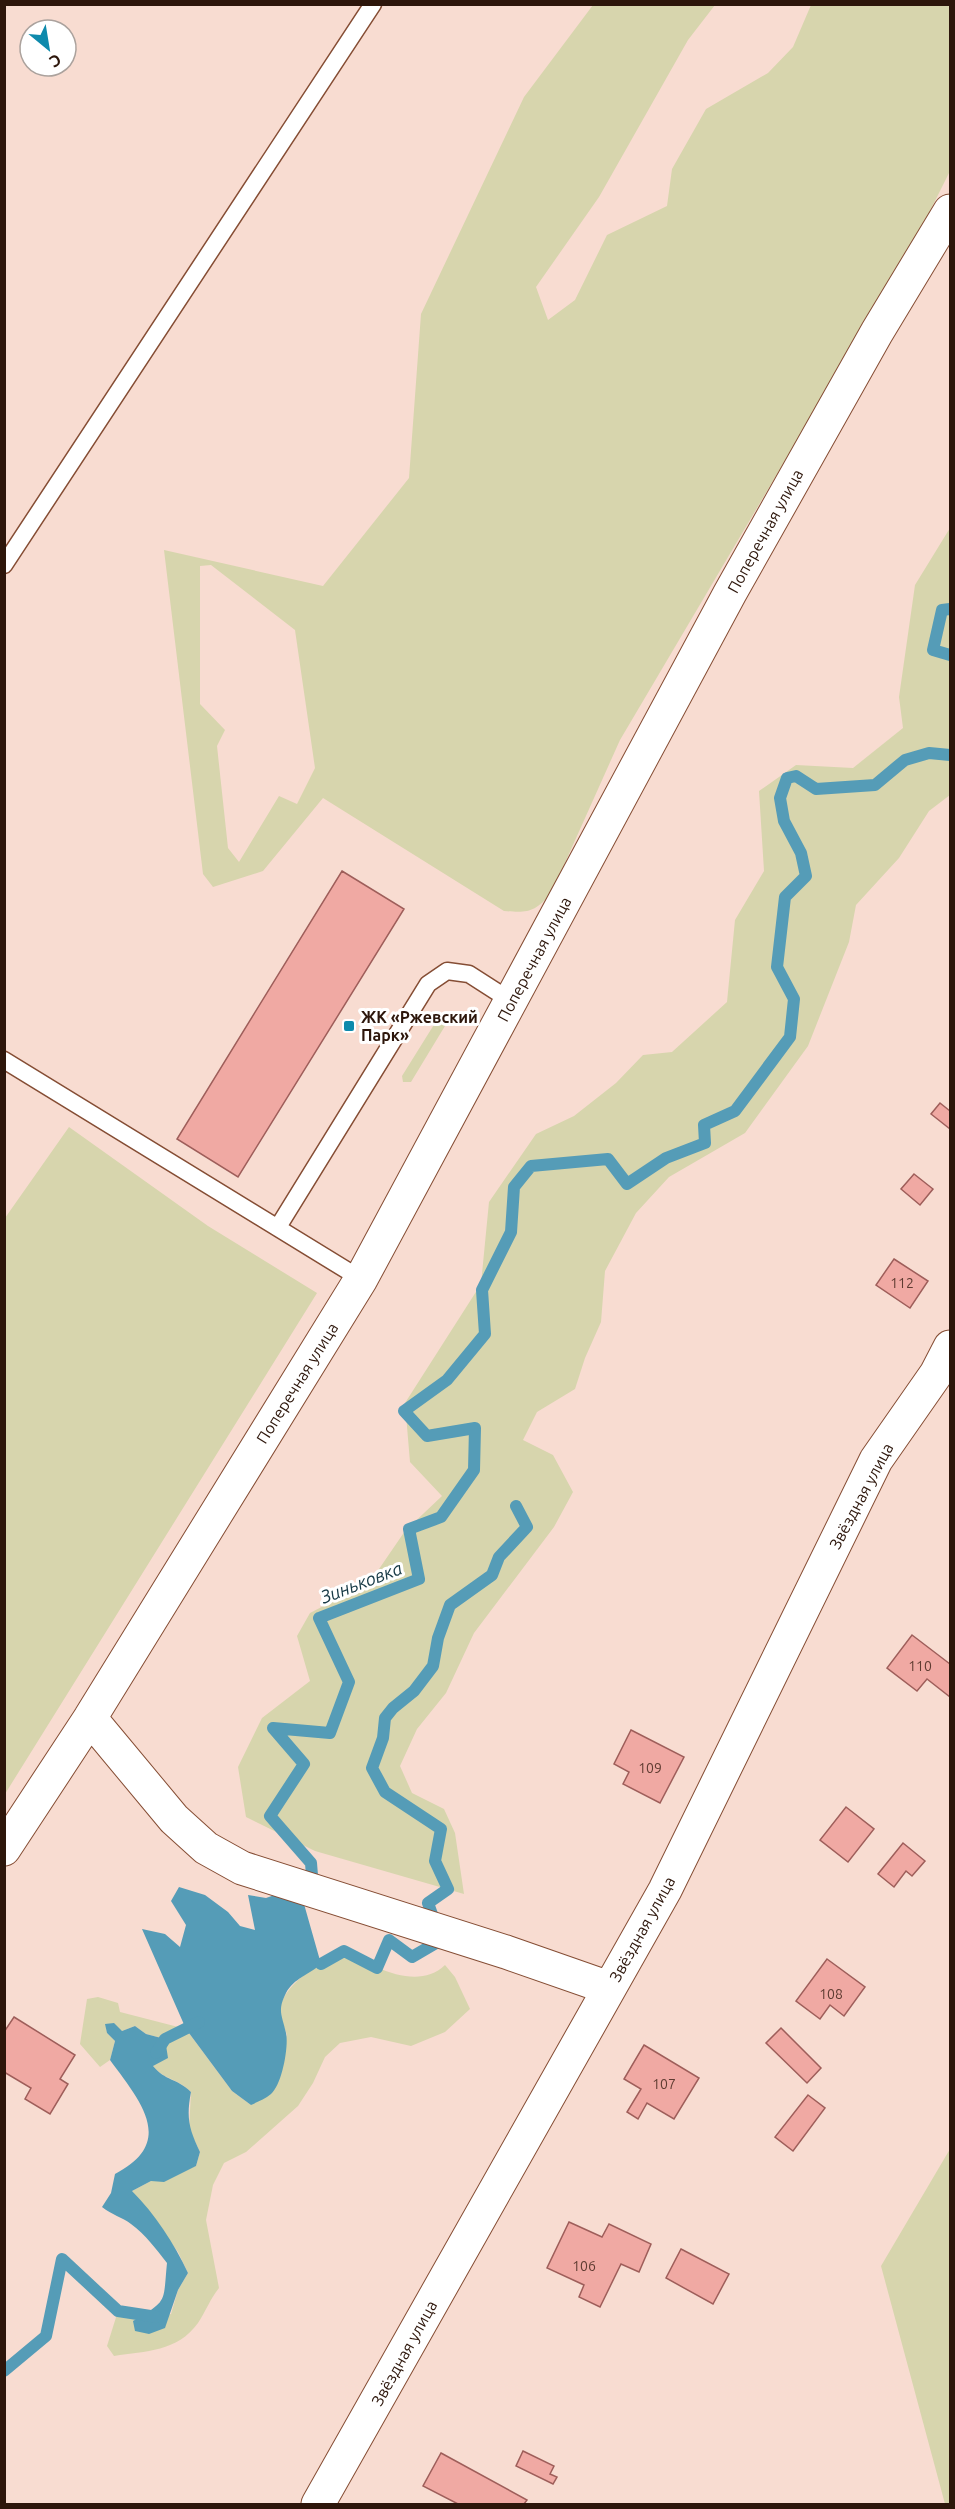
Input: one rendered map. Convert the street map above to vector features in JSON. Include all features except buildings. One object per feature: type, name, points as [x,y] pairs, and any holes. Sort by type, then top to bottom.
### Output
[{"type":"street","name":"Поперечная улица","points":[[4,1849],[90,1718],[361,1279],[730,593],[877,332],[951,211]]},
{"type":"street","name":"Звёздная улица","points":[[318,2505],[665,1890],[876,1460],[936,1374],[951,1347]]},
{"type":"street","points":[[90,1718],[174,1820],[206,1848],[242,1868],[443,1931],[609,1988]]},
{"type":"lane","points":[[4,565],[373,4]]},
{"type":"lane","points":[[278,1227],[428,984],[447,971],[469,974],[511,1000]]},
{"type":"lane","points":[[4,1060],[361,1279]]},
{"type":"shaded area","points":[[593,5],[715,5],[688,40],[599,197],[536,287],[548,320],[575,300],[607,235],[667,206],[672,169],[706,109],[768,73],[793,47],[811,5],[950,5],[950,171],[917,237],[620,740],[551,894],[540,905],[530,910],[504,911],[323,798],[263,871],[213,887],[203,874],[164,550],[323,586],[409,478],[421,314],[524,97]],"holes":[[[211,565],[295,630],[315,768],[297,804],[279,796],[239,862],[228,848],[217,746],[225,730],[200,704],[200,566]]]},
{"type":"shaded area","points":[[950,528],[950,795],[929,811],[899,858],[856,905],[849,942],[808,1046],[745,1133],[669,1177],[636,1213],[605,1271],[601,1322],[585,1358],[575,1389],[537,1412],[523,1440],[553,1455],[573,1492],[554,1527],[474,1633],[446,1693],[417,1729],[400,1766],[412,1793],[444,1809],[455,1833],[464,1894],[315,1851],[246,1817],[238,1767],[262,1718],[310,1681],[297,1636],[310,1613],[362,1586],[379,1569],[405,1531],[442,1496],[410,1462],[405,1403],[481,1284],[489,1202],[536,1134],[574,1116],[616,1083],[643,1055],[672,1052],[727,1002],[735,920],[764,871],[759,791],[796,765],[853,768],[903,728],[899,697],[915,585]]},
{"type":"shaded area","points":[[445,1014],[448,1021],[411,1082],[403,1082],[402,1076],[440,1015]]},
{"type":"shaded area","points":[[69,1127],[208,1226],[317,1293],[5,1794],[5,1218]]},
{"type":"shaded area","points":[[344,1951],[381,1969],[408,1976],[434,1973],[445,1965],[455,1977],[470,2009],[445,2032],[411,2046],[371,2037],[340,2043],[325,2057],[313,2083],[298,2106],[246,2152],[224,2163],[213,2185],[206,2220],[219,2288],[198,2323],[190,2333],[171,2345],[114,2356],[107,2346],[118,2311],[142,2315],[133,2321],[171,2314],[178,2290],[188,2273],[178,2252],[132,2191],[151,2181],[196,2166],[200,2152],[189,2129],[191,2092],[157,2071],[153,2066],[165,2039],[146,2034],[135,2026],[122,2031],[106,2024],[107,2033],[115,2041],[110,2060],[100,2067],[80,2044],[87,1999],[98,1997],[118,2003],[120,2012],[186,2029],[232,2091],[251,2105],[287,2035],[280,2008],[289,1989],[306,1974]]},
{"type":"shaded area","points":[[950,2149],[950,2504],[945,2504],[881,2266]]},
{"type":"water","points":[[179,1887],[205,1895],[228,1912],[240,1926],[255,1930],[248,1895],[266,1898],[283,1892],[304,1904],[321,1964],[297,1980],[283,1999],[281,2009],[287,2039],[281,2074],[271,2094],[251,2105],[232,2091],[186,2029],[142,1929],[165,1934],[180,1947],[186,1925],[171,1901]]},
{"type":"water","points":[[114,2023],[122,2031],[135,2026],[146,2034],[165,2039],[168,2058],[153,2066],[191,2092],[190,2123],[200,2152],[196,2166],[164,2182],[151,2181],[132,2191],[163,2229],[188,2273],[178,2290],[165,2328],[149,2334],[135,2331],[133,2321],[153,2309],[162,2299],[167,2263],[136,2228],[102,2207],[111,2193],[115,2174],[134,2162],[145,2148],[149,2135],[147,2120],[141,2106],[110,2060],[115,2041],[107,2033],[105,2024]]},
{"type":"waterway","name":"Зиньковка","points":[[950,609],[942,610],[933,650],[950,655]]},
{"type":"waterway","name":"Зиньковка","points":[[313,1888],[311,1863],[270,1816],[304,1764],[273,1728],[330,1733],[349,1682],[319,1618],[419,1579],[409,1529],[441,1517],[474,1470],[475,1428],[427,1436],[404,1411],[447,1380],[485,1334],[482,1290],[511,1232],[514,1187],[531,1166],[608,1159],[627,1184],[666,1158],[705,1143],[704,1125],[735,1111],[790,1037],[794,999],[777,967],[785,897],[806,876],[801,853],[784,821],[780,798],[787,778],[796,776],[816,789],[875,785],[905,760],[929,753],[950,755]]},
{"type":"waterway","points":[[321,1964],[344,1951],[377,1968],[389,1940],[412,1957],[441,1940],[428,1903],[448,1889],[435,1861],[441,1829],[385,1792],[372,1768],[383,1738],[385,1718],[393,1708],[414,1691],[433,1666],[438,1638],[450,1605],[492,1575],[499,1557],[527,1527],[516,1506]]},
{"type":"waterway","name":"Зиньковка","points":[[156,2053],[165,2039],[199,2022]]},
{"type":"waterway","name":"Зиньковка","points":[[4,2371],[46,2336],[62,2259],[118,2311],[157,2317]]},
{"type":"place","name":"ЖК «Ржевский Парк»","points":[[349,1026]]}]
